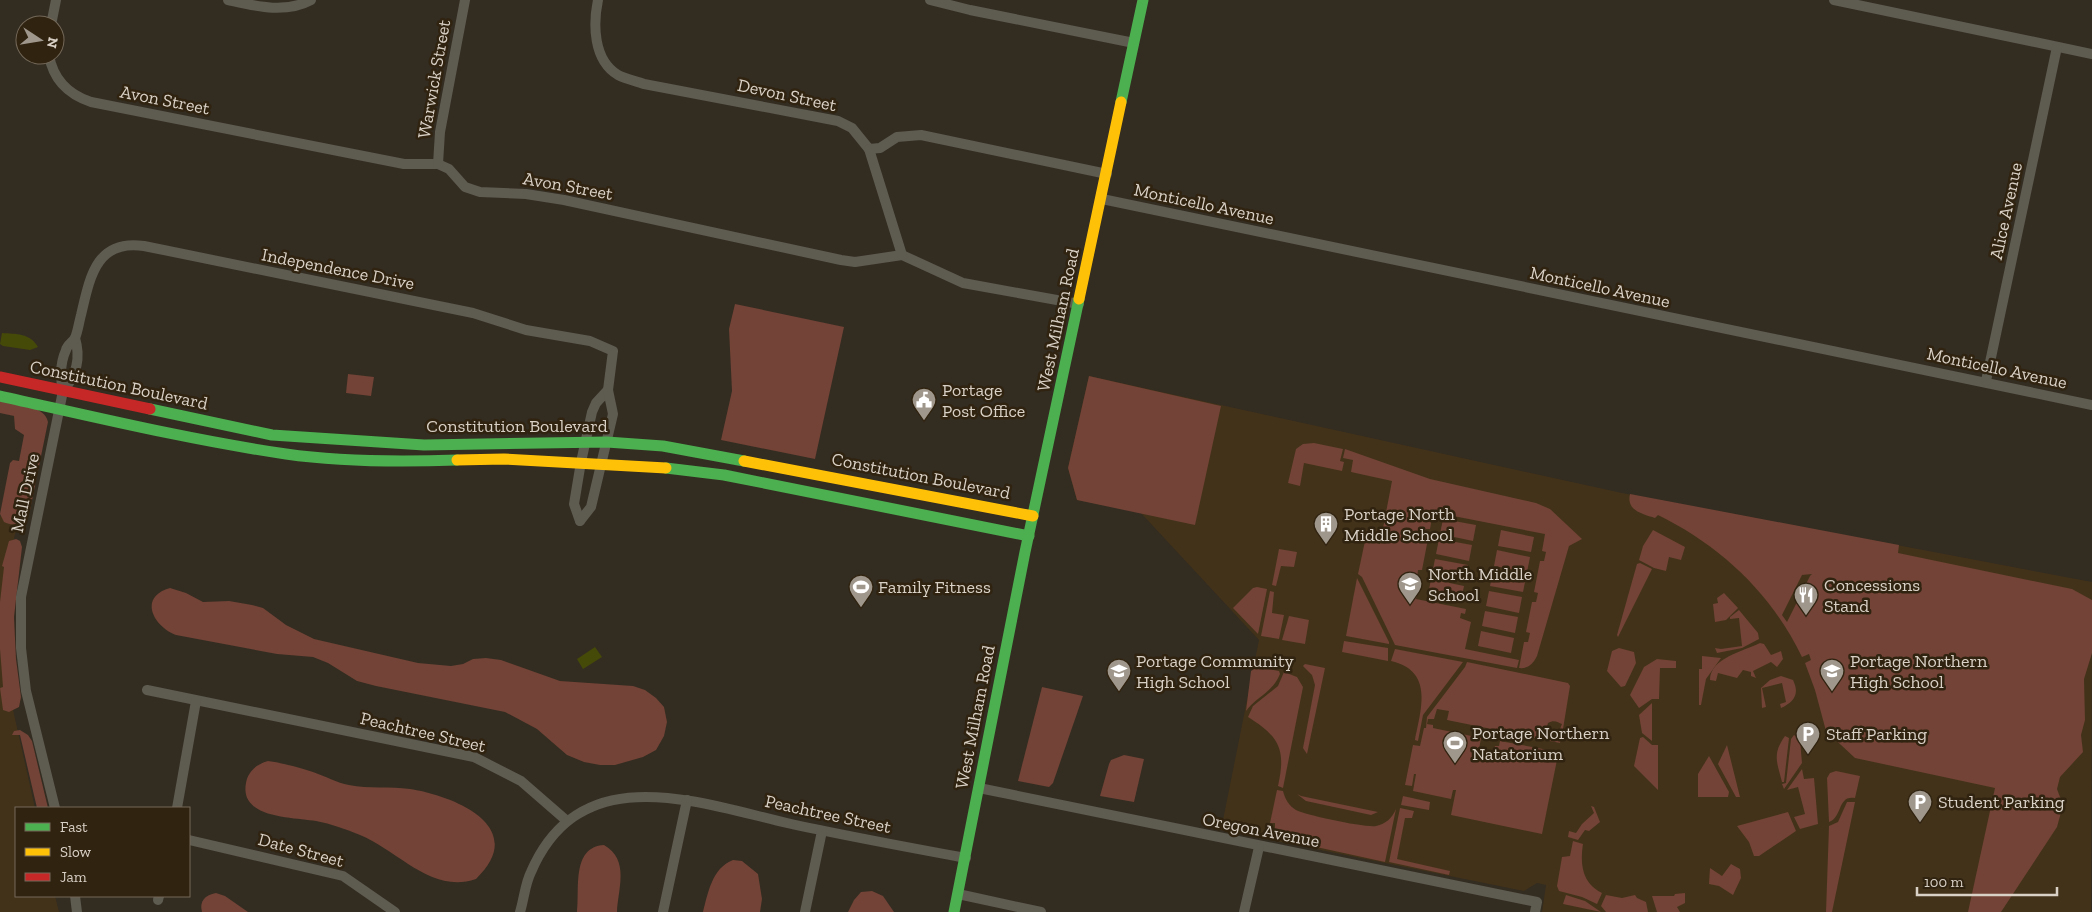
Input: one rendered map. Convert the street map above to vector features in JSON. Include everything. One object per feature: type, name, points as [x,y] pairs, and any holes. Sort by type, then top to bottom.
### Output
[{"type":"street","points":[[53,15],[56,0]]},
{"type":"street","points":[[228,0],[265,8],[287,7],[311,0]]},
{"type":"street","name":"Warwick Street","points":[[438,164],[441,123],[465,0]]},
{"type":"street","name":"Devon Street","points":[[598,0],[594,19],[595,33],[603,57],[610,68],[619,75],[644,84],[838,121],[852,128],[869,149]]},
{"type":"street","points":[[930,0],[970,10],[1134,42]]},
{"type":"street","name":"West Milham Road","points":[[954,912],[1033,516],[1143,0]]},
{"type":"street","points":[[1834,0],[2092,54]]},
{"type":"street","name":"Alice Avenue","points":[[1986,382],[2057,47]]},
{"type":"street","name":"Avon Street","points":[[51,65],[60,83],[78,98],[91,102],[404,164],[438,164],[449,169],[465,187],[480,192],[526,194],[564,200],[841,260],[855,262],[902,255]]},
{"type":"street","points":[[1079,304],[963,283],[902,255],[869,149],[880,148],[897,137],[921,135],[1107,174]]},
{"type":"street","name":"Monticello Avenue","points":[[1102,199],[2092,405]]},
{"type":"street","name":"Independence Drive","points":[[64,391],[60,376],[66,348],[75,338],[85,295],[96,266],[101,259],[117,246],[132,244],[473,313],[526,330],[590,341],[614,350],[608,390],[613,414],[591,507],[580,521],[574,504],[585,442],[594,408],[608,390]]},
{"type":"street","name":"Constitution Boulevard","points":[[0,377],[272,434],[424,445],[607,442],[663,446],[1033,516]]},
{"type":"street","name":"Mall Drive","points":[[55,807],[26,691],[21,648],[21,605],[32,542],[64,391]]},
{"type":"street","name":"Constitution Boulevard","points":[[0,396],[235,446],[288,454],[402,462],[504,459],[602,463],[672,468],[724,475],[1029,536]]},
{"type":"street","name":"Peachtree Street","points":[[147,690],[474,757],[506,771],[521,781],[568,821],[583,810],[630,797],[670,796],[822,830],[966,858]]},
{"type":"street","points":[[177,807],[196,701]]},
{"type":"street","name":"Oregon Avenue","points":[[979,788],[997,790],[1536,907]]},
{"type":"street","points":[[663,912],[687,800]]},
{"type":"street","points":[[520,912],[530,874],[540,853],[568,821]]},
{"type":"street","points":[[805,912],[822,830]]},
{"type":"street","name":"Date Street","points":[[190,840],[343,876],[395,912]]},
{"type":"street","points":[[1244,912],[1259,847]]},
{"type":"street","points":[[958,894],[1041,912]]},
{"type":"street","points":[[75,897],[77,912]]},
{"type":"shaded area","points":[[735,304],[844,327],[815,459],[721,440],[732,391],[729,329]]},
{"type":"shaded area","points":[[2,333],[27,337],[35,342],[38,347],[30,350],[3,346],[0,344]]},
{"type":"shaded area","points":[[348,374],[374,377],[371,396],[346,393]]},
{"type":"shaded area","points":[[1089,376],[1622,493],[2092,582],[2091,912],[1542,912],[1546,885],[1537,883],[1524,891],[1221,830],[1259,640],[1140,512],[1077,500],[1068,468]]},
{"type":"shaded area","points":[[1089,376],[1221,406],[1195,525],[1077,500],[1068,468]]},
{"type":"shaded area","points":[[0,401],[21,404],[35,409],[46,416],[48,422],[30,510],[23,521],[16,524],[4,522],[0,514],[10,463],[13,460],[19,461],[24,435],[15,429],[14,416],[0,413]]},
{"type":"shaded area","points":[[1314,443],[1343,449],[1340,461],[1344,462],[1342,471],[1304,463],[1300,486],[1288,483],[1296,449],[1303,444]]},
{"type":"shaded area","points":[[1345,449],[1430,479],[1536,503],[1550,509],[1582,539],[1569,546],[1537,656],[1530,665],[1525,668],[1519,668],[1524,642],[1528,642],[1530,633],[1526,632],[1532,602],[1536,602],[1538,593],[1534,592],[1540,561],[1544,561],[1546,552],[1542,551],[1545,534],[1433,512],[1430,529],[1426,529],[1424,538],[1428,539],[1422,570],[1418,570],[1417,579],[1420,580],[1416,599],[1466,609],[1465,614],[1461,613],[1460,618],[1471,622],[1465,649],[1519,660],[1517,668],[1395,645],[1362,577],[1358,574],[1365,541],[1380,544],[1392,481],[1351,472],[1353,460],[1343,458]]},
{"type":"shaded area","points":[[1630,494],[1899,545],[1898,553],[2072,589],[2092,600],[2092,653],[2084,679],[2085,720],[2081,735],[2083,752],[2060,777],[2057,789],[2063,805],[2057,827],[2001,912],[1968,912],[1995,788],[1855,758],[1826,731],[1815,690],[1805,663],[1811,660],[1809,654],[1802,657],[1775,612],[1759,592],[1742,574],[1703,541],[1658,515],[1655,518],[1636,511],[1629,500]],"holes":[[[1812,574],[1787,622],[1782,615],[1802,575]]]},
{"type":"shaded area","points":[[0,516],[19,520],[8,560],[7,683],[35,807],[15,807],[15,897],[55,897],[59,912],[0,912]]},
{"type":"shaded area","points":[[1443,519],[1476,525],[1473,541],[1440,534]]},
{"type":"shaded area","points":[[1501,530],[1534,537],[1531,552],[1498,546]]},
{"type":"shaded area","points":[[1653,530],[1685,547],[1681,560],[1669,557],[1666,571],[1654,568],[1639,560],[1643,546]]},
{"type":"shaded area","points":[[16,539],[20,541],[22,547],[14,617],[16,659],[21,697],[19,707],[9,712],[3,710],[0,688],[3,687],[0,649],[0,602],[4,567],[2,566],[9,541]]},
{"type":"shaded area","points":[[1439,539],[1472,545],[1469,561],[1436,554]]},
{"type":"shaded area","points":[[1279,549],[1297,552],[1294,567],[1281,566],[1276,586],[1272,585]]},
{"type":"shaded area","points":[[1497,550],[1530,557],[1527,572],[1494,566]]},
{"type":"shaded area","points":[[1435,559],[1468,565],[1465,581],[1432,574]]},
{"type":"shaded area","points":[[1640,563],[1652,569],[1618,637],[1637,564]]},
{"type":"shaded area","points":[[1493,571],[1526,577],[1523,592],[1490,586]]},
{"type":"shaded area","points":[[1357,578],[1389,642],[1389,644],[1346,636]]},
{"type":"shaded area","points":[[1431,579],[1464,586],[1461,601],[1428,595]]},
{"type":"shaded area","points":[[170,588],[186,593],[203,602],[229,601],[263,608],[286,625],[314,639],[418,663],[451,666],[463,664],[473,659],[486,658],[501,660],[560,681],[633,686],[645,690],[664,707],[667,722],[664,736],[656,750],[643,757],[615,765],[584,762],[567,755],[537,729],[505,712],[357,681],[328,663],[313,657],[277,654],[176,635],[161,625],[152,612],[154,598],[160,592]]},
{"type":"shaded area","points":[[1253,588],[1267,589],[1258,634],[1233,608]]},
{"type":"shaded area","points":[[1270,591],[1274,592],[1272,613],[1284,615],[1279,639],[1261,636]]},
{"type":"shaded area","points":[[1489,591],[1522,597],[1519,613],[1486,606]]},
{"type":"shaded area","points":[[1724,593],[1738,608],[1726,620],[1715,622],[1713,604],[1718,603],[1717,598]]},
{"type":"shaded area","points":[[1739,610],[1758,633],[1759,639],[1742,648],[1717,653],[1715,648],[1742,646],[1739,618],[1730,619]]},
{"type":"shaded area","points":[[1485,611],[1518,617],[1515,633],[1482,626]]},
{"type":"shaded area","points":[[1289,616],[1309,620],[1305,644],[1282,640]]},
{"type":"shaded area","points":[[1481,631],[1514,638],[1511,653],[1478,646]]},
{"type":"shaded area","points":[[1344,641],[1388,648],[1388,661],[1342,652]]},
{"type":"shaded area","points":[[1760,643],[1764,644],[1771,655],[1781,651],[1783,659],[1777,667],[1771,662],[1753,671],[1756,678],[1751,676],[1751,672],[1743,670],[1737,678],[1718,673],[1716,681],[1710,680],[1711,672],[1722,661],[1737,652]]},
{"type":"shaded area","points":[[595,647],[602,657],[583,669],[577,659]]},
{"type":"shaded area","points":[[1619,648],[1634,652],[1636,663],[1625,686],[1621,687],[1607,671],[1612,651]]},
{"type":"shaded area","points":[[1395,649],[1463,662],[1423,715],[1418,741],[1415,740],[1421,704],[1419,682],[1414,673],[1405,666],[1391,661]]},
{"type":"shaded area","points":[[1702,656],[1721,658],[1706,679],[1701,705],[1699,705],[1699,669],[1702,669]]},
{"type":"shaded area","points":[[1657,659],[1676,661],[1676,668],[1660,668],[1659,699],[1652,699],[1639,708],[1630,695],[1644,667]]},
{"type":"shaded area","points":[[1467,662],[1568,683],[1570,686],[1563,729],[1560,729],[1562,724],[1553,721],[1548,723],[1546,730],[1548,736],[1562,733],[1560,743],[1447,720],[1449,711],[1437,709],[1434,719],[1428,719],[1427,724],[1433,725],[1433,728],[1481,738],[1479,750],[1493,753],[1495,746],[1499,746],[1500,741],[1543,749],[1558,755],[1542,834],[1451,815],[1456,790],[1453,790],[1451,799],[1413,791],[1416,774],[1414,774],[1412,786],[1405,785],[1413,745],[1420,746],[1424,728],[1426,728],[1427,717]]},
{"type":"shaded area","points":[[1305,664],[1325,668],[1307,754],[1303,748],[1315,685],[1312,675],[1303,666]]},
{"type":"shaded area","points":[[1257,667],[1279,671],[1280,674],[1269,690],[1246,711],[1251,671]]},
{"type":"shaded area","points":[[1284,672],[1297,677],[1303,687],[1283,788],[1278,786],[1281,763],[1278,746],[1274,738],[1267,731],[1248,717],[1253,706],[1278,686]]},
{"type":"shaded area","points":[[1781,676],[1793,680],[1796,689],[1794,697],[1781,708],[1780,704],[1786,702],[1782,683],[1762,688],[1766,707],[1762,708],[1761,688],[1770,680]]},
{"type":"shaded area","points":[[1042,687],[1083,696],[1053,783],[1049,787],[1018,781]]},
{"type":"shaded area","points":[[1652,703],[1652,741],[1642,733],[1639,715]]},
{"type":"shaded area","points":[[20,730],[28,735],[32,741],[48,807],[37,807],[20,735],[12,735],[14,731]]},
{"type":"shaded area","points":[[1794,735],[1800,740],[1802,763],[1784,789],[1782,784],[1786,783],[1791,739]]},
{"type":"shaded area","points":[[1785,736],[1789,738],[1784,782],[1782,782],[1777,763],[1777,753]]},
{"type":"shaded area","points":[[1643,737],[1652,745],[1658,745],[1658,790],[1634,766],[1640,738]]},
{"type":"shaded area","points":[[1727,745],[1740,797],[1736,797],[1718,764]]},
{"type":"shaded area","points":[[1124,755],[1144,759],[1134,802],[1100,796],[1111,760]]},
{"type":"shaded area","points":[[1709,756],[1729,792],[1728,797],[1698,797],[1698,774]]},
{"type":"shaded area","points":[[268,761],[302,768],[349,785],[410,789],[447,799],[465,807],[480,817],[491,830],[495,844],[491,860],[476,879],[460,882],[444,881],[416,869],[360,835],[322,822],[282,817],[259,810],[251,804],[246,795],[246,783],[254,769]]},
{"type":"shaded area","points":[[1802,769],[1804,779],[1814,778],[1818,824],[1800,829],[1794,817],[1805,814],[1798,787],[1787,790]]},
{"type":"shaded area","points":[[1836,771],[1860,776],[1855,798],[1845,800],[1836,816],[1829,822],[1827,778],[1830,773]]},
{"type":"shaded area","points":[[1277,790],[1283,791],[1288,802],[1296,810],[1323,818],[1361,825],[1376,826],[1383,824],[1391,818],[1396,809],[1385,862],[1275,838],[1275,823],[1270,823]]},
{"type":"shaded area","points":[[1297,794],[1378,812],[1371,815],[1306,801]]},
{"type":"shaded area","points":[[1403,796],[1430,802],[1429,810],[1401,805]]},
{"type":"shaded area","points":[[1847,802],[1855,802],[1832,912],[1826,912],[1829,826],[1838,822]]},
{"type":"shaded area","points":[[1591,806],[1594,807],[1600,822],[1589,831],[1585,830],[1578,840],[1568,837],[1569,831],[1576,833],[1582,824],[1594,813]]},
{"type":"shaded area","points":[[1400,808],[1414,811],[1412,818],[1405,818],[1397,859],[1450,871],[1449,875],[1389,862]]},
{"type":"shaded area","points":[[1788,812],[1796,831],[1759,856],[1754,856],[1749,842],[1737,826]]},
{"type":"shaded area","points":[[1573,841],[1583,844],[1582,866],[1586,878],[1595,889],[1602,893],[1597,904],[1582,897],[1559,891],[1557,886],[1562,857],[1570,856]]},
{"type":"shaded area","points":[[604,845],[612,851],[620,867],[621,876],[617,912],[577,912],[579,871],[582,861],[586,853],[593,848]]},
{"type":"shaded area","points":[[733,860],[742,861],[758,874],[762,899],[760,912],[703,912],[709,889],[716,875],[720,869]]},
{"type":"shaded area","points":[[1731,864],[1740,869],[1741,878],[1733,895],[1719,886],[1709,884],[1710,868],[1722,876]]},
{"type":"shaded area","points":[[872,891],[883,896],[894,912],[848,912],[854,900],[861,892]]},
{"type":"shaded area","points":[[216,893],[225,896],[248,912],[202,912],[201,905],[204,899]]},
{"type":"shaded area","points":[[1685,893],[1685,903],[1677,907],[1680,912],[1657,912],[1652,896],[1674,896],[1675,894]]},
{"type":"shaded area","points":[[1566,895],[1585,901],[1601,912],[1563,904]]},
{"type":"shaded area","points":[[1606,895],[1622,898],[1635,895],[1646,902],[1648,912],[1606,912],[1601,906]]},
{"type":"traffic: fast","points":[[1121,102],[1143,0]]},
{"type":"traffic: fast","points":[[954,912],[1025,552],[1079,299]]},
{"type":"traffic: fast","points":[[0,396],[178,435],[286,454],[328,459],[372,461],[457,460]]},
{"type":"traffic: fast","points":[[150,409],[272,435],[424,445],[607,442],[663,446],[744,461]]},
{"type":"traffic: fast","points":[[666,468],[724,475],[1029,536]]},
{"type":"traffic: slow","points":[[1079,299],[1121,102]]},
{"type":"traffic: slow","points":[[457,460],[504,459],[666,468]]},
{"type":"traffic: slow","points":[[744,461],[1033,516]]},
{"type":"traffic: jam","points":[[0,377],[150,409]]},
{"type":"place","name":"Portage Post Office","points":[[924,421]]},
{"type":"place","name":"Portage North Middle School","points":[[1326,545]]},
{"type":"place","name":"North Middle School","points":[[1410,605]]},
{"type":"place","name":"Family Fitness","points":[[861,608]]},
{"type":"place","name":"Concessions Stand","points":[[1806,616]]},
{"type":"place","name":"Portage Community High School","points":[[1119,692]]},
{"type":"place","name":"Portage Northern High School","points":[[1832,692]]},
{"type":"place","name":"Staff Parking","points":[[1808,755]]},
{"type":"place","name":"Portage Northern Natatorium","points":[[1455,764]]},
{"type":"place","name":"Student Parking","points":[[1920,823]]}]
